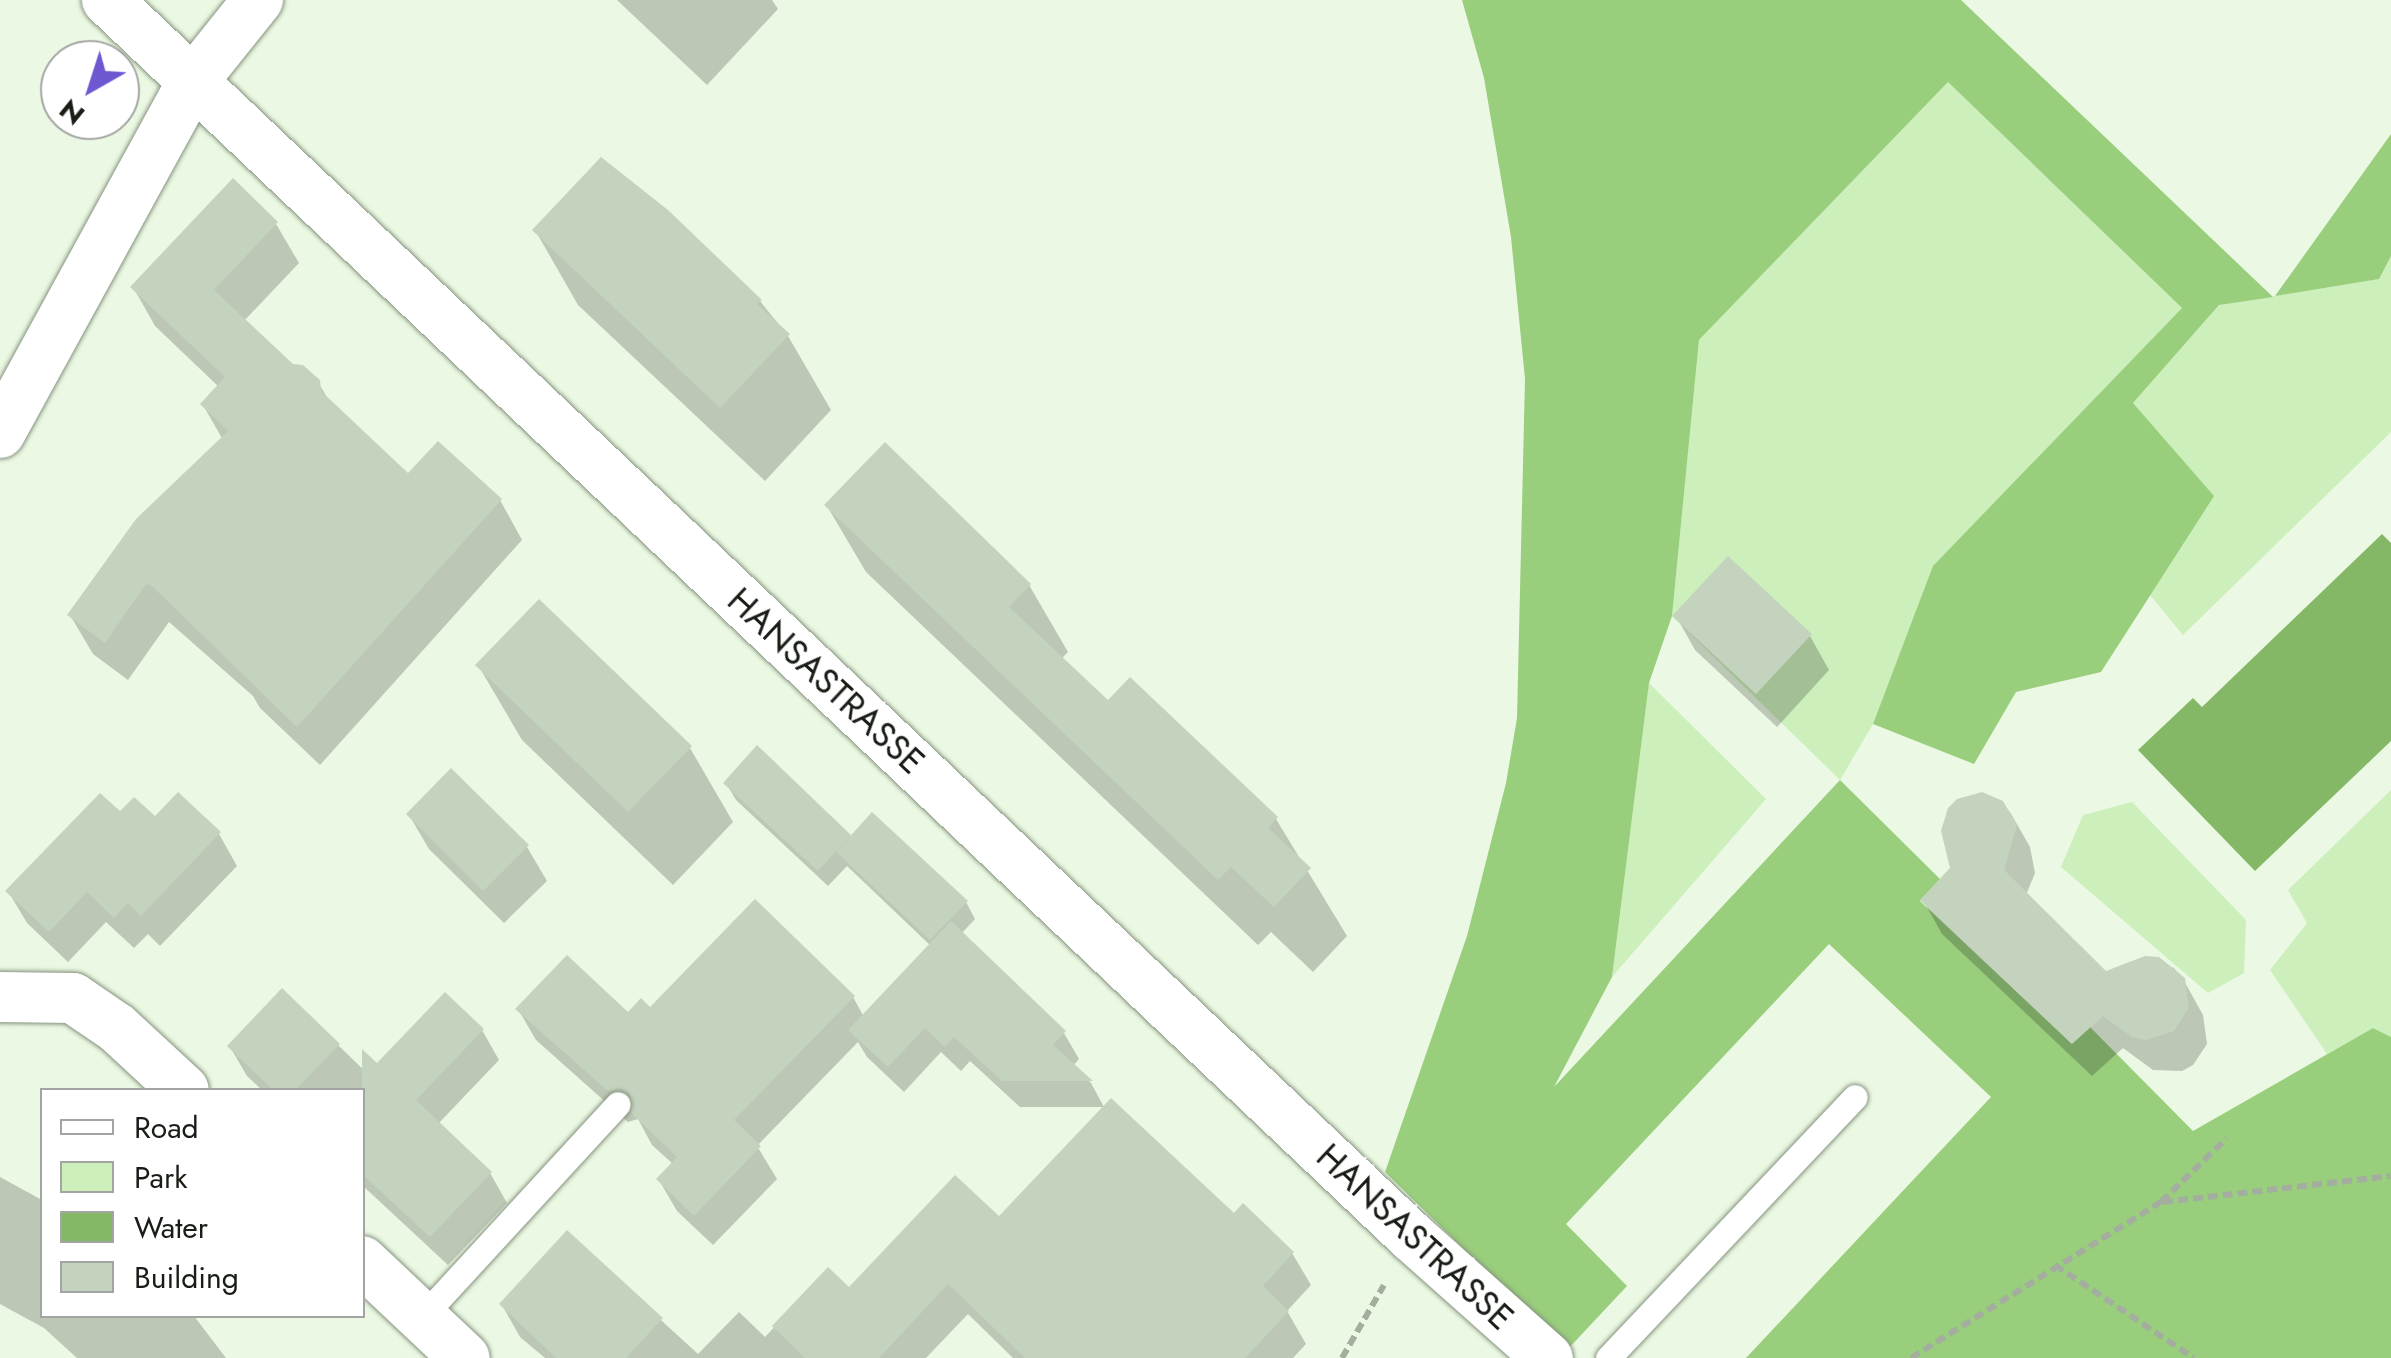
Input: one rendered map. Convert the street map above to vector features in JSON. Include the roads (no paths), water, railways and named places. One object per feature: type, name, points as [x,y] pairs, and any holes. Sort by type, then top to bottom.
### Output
[{"type":"street","name":"HANSASTRASSE","points":[[107,0],[1412,1237],[1548,1358]]},
{"type":"street","points":[[0,433],[193,80],[258,0]]},
{"type":"street","points":[[0,997],[73,998],[118,1028],[182,1088]]},
{"type":"street","points":[[365,1263],[465,1358]]},
{"type":"lane","points":[[1608,1358],[1854,1097]]},
{"type":"lane","points":[[422,1317],[618,1104]]},
{"type":"water","points":[[2382,534],[2391,543],[2391,741],[2255,871],[2138,750],[2193,698],[2202,707]]}]
